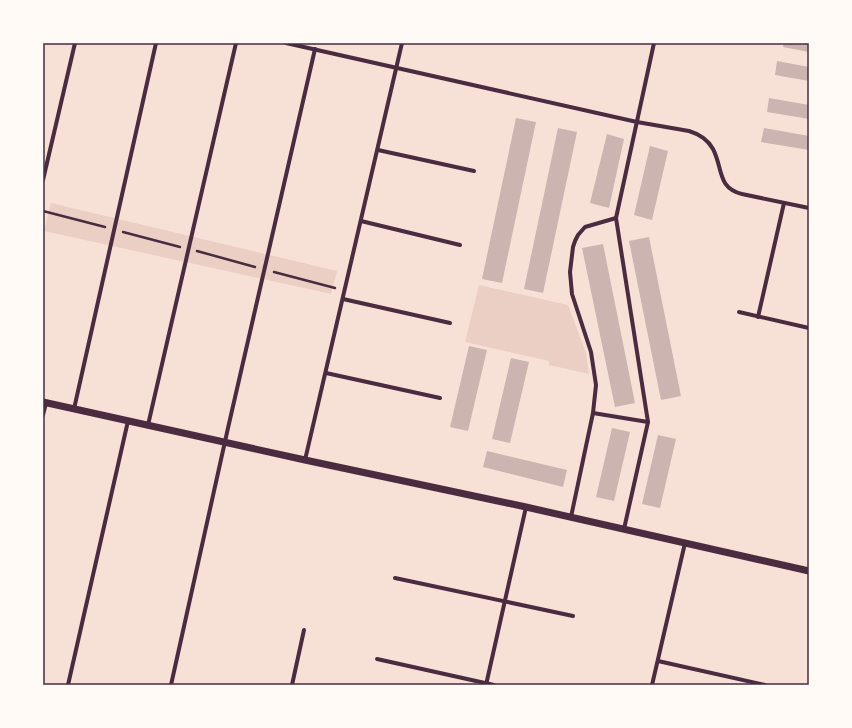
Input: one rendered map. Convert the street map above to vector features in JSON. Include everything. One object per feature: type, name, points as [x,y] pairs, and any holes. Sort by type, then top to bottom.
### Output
[{"type":"street","points":[[43,180],[75,43]]},
{"type":"street","points":[[74,409],[156,43]]},
{"type":"street","points":[[148,425],[236,43]]},
{"type":"street","points":[[286,43],[638,122],[689,130],[703,137],[713,148],[724,182],[732,190],[737,193],[809,208]]},
{"type":"street","points":[[305,460],[402,43]]},
{"type":"street","points":[[624,529],[648,422],[616,218],[654,43]]},
{"type":"street","points":[[171,685],[314,49]]},
{"type":"street","points":[[378,150],[474,171]]},
{"type":"street","points":[[758,317],[784,203]]},
{"type":"street","points":[[571,518],[593,413],[596,385],[591,352],[573,299],[570,283],[570,272],[575,241],[581,231],[585,227],[616,218]]},
{"type":"street","points":[[361,221],[460,245]]},
{"type":"street","points":[[343,299],[450,323]]},
{"type":"street","points":[[739,312],[809,328]]},
{"type":"street","points":[[326,373],[440,398]]},
{"type":"street","points":[[43,415],[44,402],[526,507],[809,571]]},
{"type":"street","points":[[593,413],[648,422]]},
{"type":"street","points":[[68,685],[128,421]]},
{"type":"street","points":[[486,684],[526,507]]},
{"type":"street","points":[[652,685],[685,543]]},
{"type":"street","points":[[395,578],[573,616]]},
{"type":"street","points":[[292,685],[304,630]]},
{"type":"street","points":[[377,659],[494,685]]},
{"type":"street","points":[[658,661],[765,685]]},
{"type":"shaded area","points":[[51,203],[337,271],[331,294],[44,231]]},
{"type":"shaded area","points":[[479,285],[568,305],[586,353],[589,374],[549,365],[549,361],[465,342]]},
{"type":"building","points":[[784,43],[809,43],[809,52],[783,47]]},
{"type":"building","points":[[777,61],[809,67],[809,81],[775,75]]},
{"type":"building","points":[[769,98],[809,105],[809,119],[767,112]]},
{"type":"building","points":[[516,118],[536,122],[502,283],[482,279]]},
{"type":"building","points":[[558,128],[577,132],[543,293],[524,289]]},
{"type":"building","points":[[764,128],[809,136],[809,150],[761,142]]},
{"type":"building","points":[[607,134],[624,139],[609,208],[590,203]]},
{"type":"building","points":[[650,146],[668,151],[652,220],[634,215]]},
{"type":"building","points":[[649,237],[681,396],[661,400],[629,241]]},
{"type":"building","points":[[603,244],[635,403],[615,407],[582,248]]},
{"type":"building","points":[[469,346],[487,350],[468,431],[450,427]]},
{"type":"building","points":[[511,358],[529,362],[510,443],[492,439]]},
{"type":"building","points":[[612,428],[630,432],[614,501],[596,497]]},
{"type":"building","points":[[658,435],[676,439],[660,508],[642,504]]},
{"type":"building","points":[[487,451],[567,470],[563,487],[483,467]]}]
